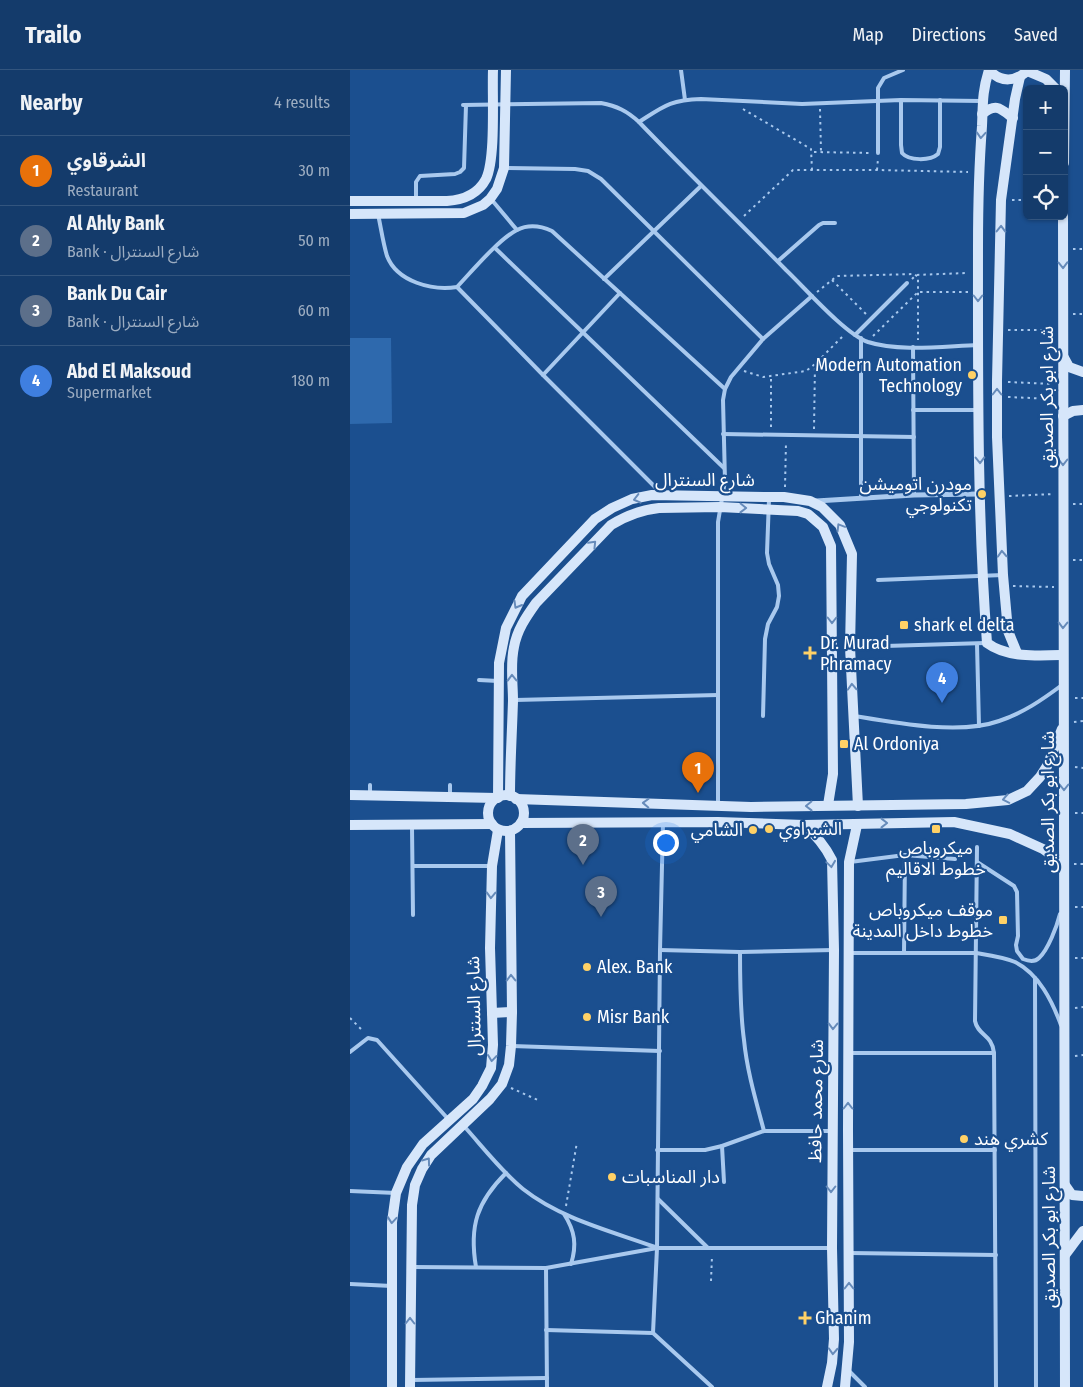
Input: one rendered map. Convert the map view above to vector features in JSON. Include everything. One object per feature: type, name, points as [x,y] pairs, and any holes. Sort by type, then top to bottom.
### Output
[{"type":"street","points":[[350,201],[459,200],[470,196],[479,188],[486,179],[490,168],[493,70]]},
{"type":"street","points":[[350,214],[464,213],[483,206],[497,190],[504,168],[506,70]]},
{"type":"street","points":[[989,70],[1001,79],[1011,80],[1025,73],[1046,79],[1052,85]]},
{"type":"street","points":[[989,70],[982,101],[978,172],[978,410],[982,644],[995,649],[1030,655],[1063,655]]},
{"type":"street","points":[[1065,70],[1065,85]]},
{"type":"street","points":[[1017,653],[1008,631],[1003,580],[997,437],[997,381],[1001,200],[1012,118],[1025,73]]},
{"type":"street","points":[[982,114],[994,107],[1004,110],[1012,118]]},
{"type":"street","name":"شارع ابو بكر الصديق","points":[[1063,220],[1065,1387]]},
{"type":"street","points":[[1063,355],[1069,366],[1083,372]]},
{"type":"street","points":[[1063,416],[1073,411],[1083,410]]},
{"type":"street","points":[[979,437],[997,437]]},
{"type":"street","points":[[810,501],[914,495],[980,494]]},
{"type":"street","name":"شارع السنترال","points":[[497,798],[500,654],[506,628],[522,596],[595,520],[612,508],[632,499],[652,495],[784,497],[810,501],[822,507],[840,525],[852,554],[850,647],[858,806]]},
{"type":"street","name":"شارع السنترال","points":[[513,798],[510,746],[514,647],[518,631],[536,603],[611,525],[626,516],[642,510],[659,508],[769,508],[808,514],[823,527],[831,546],[833,774],[828,805]]},
{"type":"street","points":[[832,600],[851,600]]},
{"type":"street","points":[[350,796],[513,798],[751,807],[966,804],[1008,800],[1027,791],[1040,777],[1047,766],[1064,723]]},
{"type":"street","points":[[498,747],[510,746]]},
{"type":"street","points":[[495,827],[488,811],[497,798]]},
{"type":"street","points":[[350,825],[412,824],[495,827],[510,831],[521,823],[524,811],[522,806],[513,798]]},
{"type":"street","points":[[718,805],[718,822]]},
{"type":"street","points":[[906,805],[906,823]]},
{"type":"street","points":[[521,823],[718,822],[804,826],[954,822],[1001,831],[1033,844],[1064,864]]},
{"type":"street","name":"شارع محمد حافظ","points":[[845,1387],[849,1342],[849,862],[857,825]]},
{"type":"street","name":"شارع محمد حافظ","points":[[804,826],[827,849],[832,860],[834,950],[831,1131],[834,1339],[827,1387]]},
{"type":"street","name":"شارع السنترال","points":[[392,1387],[392,1222],[396,1193],[406,1167],[423,1144],[474,1099],[490,1068],[493,1044],[490,948],[495,827]]},
{"type":"street","name":"شارع السنترال","points":[[410,1384],[412,1205],[415,1184],[431,1155],[490,1100],[502,1084],[509,1065],[512,1012],[510,831]]},
{"type":"street","points":[[492,871],[510,872]]},
{"type":"street","points":[[492,1012],[512,1012]]},
{"type":"street","points":[[831,1131],[848,1130]]},
{"type":"street","points":[[1065,1184],[1072,1194],[1083,1196]]},
{"type":"street","points":[[1065,1256],[1083,1231]]},
{"type":"street","points":[[392,1289],[396,1296],[401,1297],[410,1293]]},
{"type":"street","points":[[392,1350],[396,1346],[410,1349]]},
{"type":"lane","points":[[681,70],[685,100]]},
{"type":"lane","points":[[878,153],[879,84],[884,78],[903,70]]},
{"type":"lane","points":[[639,122],[673,102],[685,100],[728,100],[774,104],[901,100],[982,101]]},
{"type":"lane","points":[[901,100],[902,153],[908,157],[929,158],[938,154],[940,148],[940,100]]},
{"type":"lane","points":[[416,201],[416,182],[420,176],[455,174],[464,168],[465,105],[601,103],[615,106],[628,112],[639,122],[812,296],[855,336],[868,342],[913,347],[978,345]]},
{"type":"lane","points":[[504,168],[575,169],[588,171],[601,179],[763,339]]},
{"type":"lane","points":[[604,279],[701,186]]},
{"type":"lane","points":[[490,199],[517,230]]},
{"type":"lane","points":[[378,214],[388,257],[412,281],[430,287],[457,287],[495,248],[517,230],[542,226],[552,231],[725,388]]},
{"type":"lane","points":[[778,261],[818,225],[822,223],[836,223]]},
{"type":"lane","points":[[495,248],[724,468]]},
{"type":"lane","points":[[855,336],[907,283]]},
{"type":"lane","points":[[457,287],[542,375],[663,495]]},
{"type":"lane","points":[[542,375],[620,293]]},
{"type":"lane","points":[[718,805],[718,522],[725,481],[723,400],[725,388],[737,369],[763,339],[812,296]]},
{"type":"lane","points":[[861,338],[861,498]]},
{"type":"lane","points":[[913,347],[914,495]]},
{"type":"lane","points":[[914,410],[978,410]]},
{"type":"lane","points":[[723,434],[914,438]]},
{"type":"lane","points":[[763,716],[765,639],[768,624],[777,607],[779,596],[778,585],[769,564],[767,553],[769,497]]},
{"type":"lane","points":[[878,580],[982,576],[1003,580]]},
{"type":"lane","points":[[850,647],[982,644],[979,726]]},
{"type":"lane","points":[[480,680],[498,681]]},
{"type":"lane","points":[[854,716],[898,724],[952,727],[979,726],[998,722],[1024,711],[1064,684]]},
{"type":"lane","points":[[512,700],[718,695]]},
{"type":"lane","points":[[370,785],[370,796]]},
{"type":"lane","points":[[450,785],[450,797]]},
{"type":"lane","points":[[653,1333],[657,1248],[663,822]]},
{"type":"lane","points":[[412,824],[413,915]]},
{"type":"lane","points":[[977,847],[975,1021],[977,1028],[990,1041],[994,1053],[996,1387]]},
{"type":"lane","points":[[904,953],[905,855]]},
{"type":"lane","points":[[849,862],[905,855],[955,859]]},
{"type":"lane","points":[[977,862],[1014,886],[1017,892],[1018,936],[1016,945],[1019,956],[1023,959],[1034,961],[1039,959],[1051,939],[1060,918],[1064,895]]},
{"type":"lane","points":[[412,866],[492,871]]},
{"type":"lane","points":[[660,950],[740,952],[834,950]]},
{"type":"lane","points":[[740,952],[740,997],[744,1042],[752,1087],[764,1131]]},
{"type":"lane","points":[[848,953],[976,953],[1014,962],[1035,978],[1052,1002],[1065,1034]]},
{"type":"lane","points":[[1035,978],[1036,1387]]},
{"type":"lane","points":[[350,1052],[370,1038],[380,1042],[450,1120]]},
{"type":"lane","points":[[511,1046],[660,1051]]},
{"type":"lane","points":[[848,1053],[994,1053]]},
{"type":"lane","points":[[463,1125],[506,1173],[542,1203],[564,1214],[657,1248]]},
{"type":"lane","points":[[657,1150],[706,1150],[764,1131],[831,1131]]},
{"type":"lane","points":[[722,1146],[724,1182]]},
{"type":"lane","points":[[848,1150],[995,1150]]},
{"type":"lane","points":[[476,1268],[472,1247],[474,1226],[491,1188],[506,1173]]},
{"type":"lane","points":[[350,1191],[396,1193]]},
{"type":"lane","points":[[657,1199],[710,1248]]},
{"type":"lane","points":[[564,1214],[575,1238],[575,1251],[571,1264]]},
{"type":"lane","points":[[411,1267],[546,1268],[657,1248],[832,1248]]},
{"type":"lane","points":[[848,1253],[996,1255]]},
{"type":"lane","points":[[546,1268],[547,1387]]},
{"type":"lane","points":[[350,1284],[392,1289]]},
{"type":"lane","points":[[546,1330],[653,1333],[712,1387]]},
{"type":"lane","points":[[848,1370],[865,1387]]},
{"type":"lane","points":[[410,1384],[547,1378]]},
{"type":"path","points":[[728,100],[807,146],[813,152],[878,153],[878,170]]},
{"type":"path","points":[[820,104],[821,152]]},
{"type":"path","points":[[812,170],[813,152]]},
{"type":"path","points":[[738,222],[793,170],[978,172]]},
{"type":"path","points":[[1001,200],[1023,200]]},
{"type":"path","points":[[812,296],[837,276],[978,273]]},
{"type":"path","points":[[907,283],[916,275]]},
{"type":"path","points":[[916,275],[918,277],[918,347]]},
{"type":"path","points":[[832,280],[872,319]]},
{"type":"path","points":[[868,342],[918,292],[978,292]]},
{"type":"path","points":[[737,369],[763,377],[806,371],[816,364],[848,330]]},
{"type":"path","points":[[999,330],[1063,330]]},
{"type":"path","points":[[814,436],[816,364]]},
{"type":"path","points":[[770,435],[772,377]]},
{"type":"path","points":[[997,381],[1063,384]]},
{"type":"path","points":[[997,396],[1063,400]]},
{"type":"path","points":[[784,497],[786,435]]},
{"type":"path","points":[[999,496],[1063,494]]},
{"type":"path","points":[[1003,580],[1063,587]]},
{"type":"path","points":[[350,1018],[370,1038]]},
{"type":"path","points":[[502,1084],[540,1101]]},
{"type":"path","points":[[564,1214],[578,1142]]},
{"type":"path","points":[[710,1248],[711,1281]]},
{"type":"shaded area","points":[[350,338],[391,338],[392,423],[350,424]]},
{"type":"place","name":"Modern Automation Technology","points":[[972,375]]},
{"type":"place","name":"مودرن اتوميشن تكنولوجي","points":[[982,494]]},
{"type":"place","name":"shark el delta","points":[[904,625]]},
{"type":"place","name":"Dr. Murad Phramacy","points":[[810,653]]},
{"type":"place","name":"Abd El Maksoud","points":[[942,703]]},
{"type":"place","name":"Al Ordoniya","points":[[844,744]]},
{"type":"place","name":"الشرقاوي","points":[[698,793]]},
{"type":"place","name":"الشبراوي","points":[[769,829]]},
{"type":"place","name":"ميكروباص خطوط الاقاليم","points":[[936,829]]},
{"type":"place","name":"الشامي","points":[[753,830]]},
{"type":"place","name":"Al Ahly Bank","points":[[583,865]]},
{"type":"place","name":"Bank Du Cair","points":[[601,917]]},
{"type":"place","name":"موقف ميكروباص خطوط داخل المدينة","points":[[1003,920]]},
{"type":"place","name":"Alex. Bank","points":[[587,967]]},
{"type":"place","name":"Misr Bank","points":[[587,1017]]},
{"type":"place","name":"كشري هند","points":[[964,1139]]},
{"type":"place","name":"دار المناسبات","points":[[612,1177]]},
{"type":"place","name":"Ghanim","points":[[805,1318]]}]
